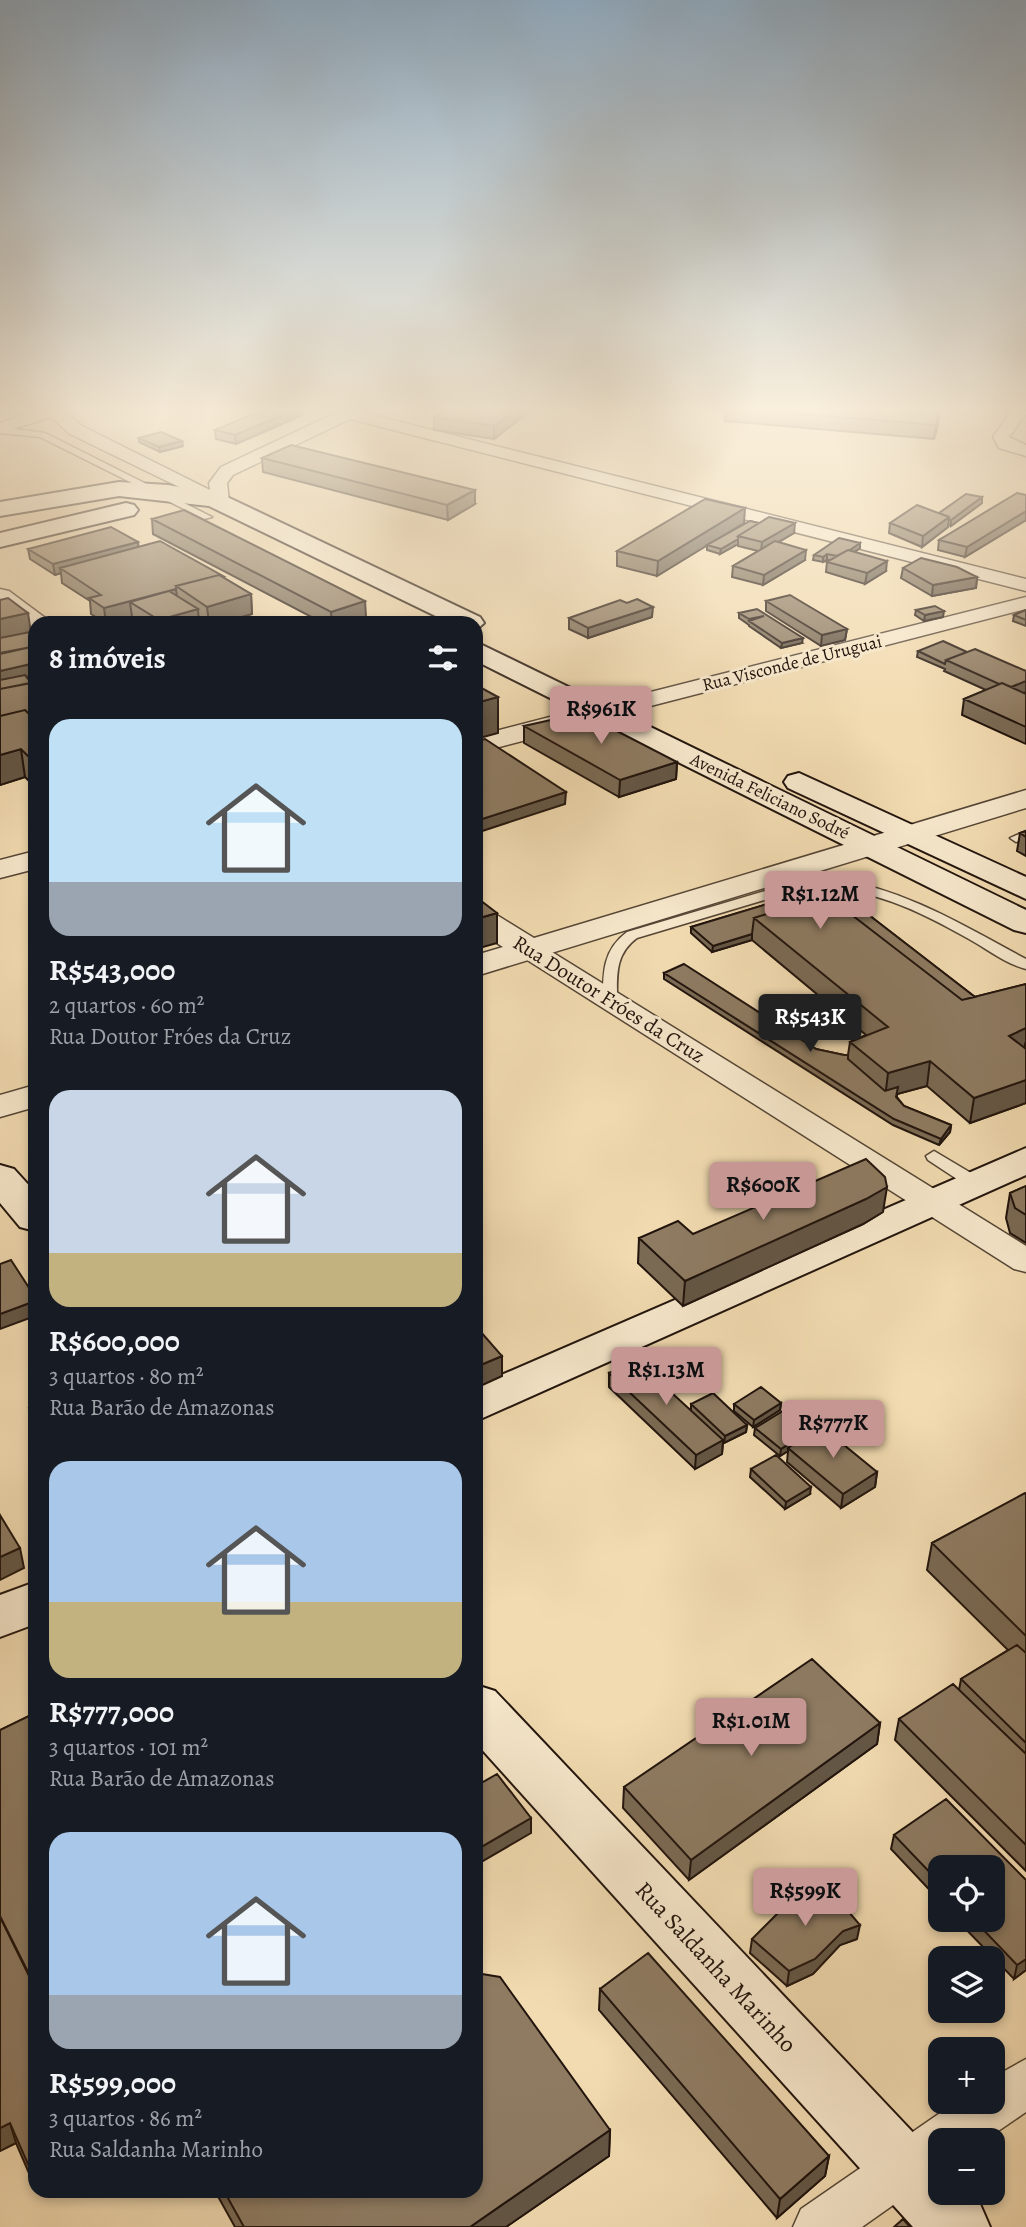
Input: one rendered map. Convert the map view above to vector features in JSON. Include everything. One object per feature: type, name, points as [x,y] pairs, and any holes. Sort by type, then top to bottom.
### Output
[{"type":"main road","points":[[0,540],[101,512]]},
{"type":"main road","points":[[224,512],[409,616]]},
{"type":"main road","points":[[227,512],[456,616]]},
{"type":"main road","name":"Avenida Feliciano Sodré","points":[[483,629],[1026,890]]},
{"type":"main road","name":"Avenida Feliciano Sodré","points":[[483,654],[1026,923]]},
{"type":"main road","points":[[483,1402],[1026,1160]]},
{"type":"main road","points":[[0,1178],[28,1210]]},
{"type":"main road","points":[[0,1617],[28,1605]]},
{"type":"main road","name":"Rua Saldanha Marinho","points":[[483,1714],[928,2150]]},
{"type":"main road","name":"Rua Saldanha Marinho","points":[[949,2205],[957,2227]]},
{"type":"street","points":[[743,512],[1026,585]]},
{"type":"street","points":[[0,596],[29,616]]},
{"type":"street","name":"Rua Visconde de Uruguai","points":[[483,743],[1026,603]]},
{"type":"street","points":[[483,964],[1026,799]]},
{"type":"street","points":[[0,869],[28,862]]},
{"type":"street","name":"Rua Doutor Fróes da Cruz","points":[[483,920],[1026,1261]]},
{"type":"street","points":[[0,1106],[28,1098]]},
{"type":"street","points":[[960,2128],[1026,2083]]},
{"type":"street","points":[[819,2227],[928,2150]]},
{"type":"lane","points":[[610,1000],[610,958],[619,943],[632,935],[807,883],[831,881],[858,884],[890,895],[1026,965]]},
{"type":"lane","points":[[934,1156],[975,1183]]},
{"type":"building","points":[[188,512],[365,601],[331,612],[152,519]]},
{"type":"building","points":[[683,512],[739,512],[658,561],[617,551]]},
{"type":"building","points":[[907,512],[935,512],[949,517],[923,536],[890,523]]},
{"type":"building","points":[[941,512],[962,512],[951,520]]},
{"type":"building","points":[[986,512],[1024,512],[967,547],[939,540]]},
{"type":"building","points":[[769,517],[795,523],[762,542],[738,536]]},
{"type":"building","points":[[750,521],[759,523],[721,549],[707,545]]},
{"type":"building","points":[[111,527],[138,542],[53,564],[28,549]]},
{"type":"building","points":[[839,538],[860,543],[837,556],[814,555]]},
{"type":"building","points":[[160,541],[223,576],[176,586],[176,589],[104,608],[89,598],[101,595],[60,568]]},
{"type":"building","points":[[775,541],[806,550],[764,575],[733,566]]},
{"type":"building","points":[[848,550],[887,561],[867,573],[827,562]]},
{"type":"building","points":[[921,558],[957,567],[977,577],[933,585],[903,568]]},
{"type":"building","points":[[219,575],[251,594],[207,607],[176,586]]},
{"type":"building","points":[[169,591],[198,609],[173,616],[153,616],[130,602]]},
{"type":"building","points":[[790,595],[847,629],[822,635],[766,601]]},
{"type":"building","points":[[8,598],[28,613],[0,619],[0,600]]},
{"type":"building","points":[[637,599],[653,607],[588,628],[569,618],[620,600],[627,603]]},
{"type":"building","points":[[935,606],[944,611],[925,615],[916,610]]},
{"type":"building","points":[[757,609],[803,638],[782,643],[749,621],[764,616],[749,619],[739,613]]},
{"type":"building","points":[[1026,610],[1026,620],[1014,615]]},
{"type":"building","points":[[28,632],[28,648],[0,653],[0,638]]},
{"type":"building","points":[[943,641],[967,652],[946,660],[945,664],[918,651]]},
{"type":"building","points":[[28,648],[28,665],[0,671],[0,654]]},
{"type":"building","points":[[975,649],[1026,671],[1026,681],[1011,687],[999,684],[946,660]]},
{"type":"building","points":[[25,675],[28,684],[0,689],[0,680]]},
{"type":"building","points":[[28,683],[28,713],[25,710],[0,716],[0,689]]},
{"type":"building","points":[[1002,683],[1026,694],[1026,727],[964,699]]},
{"type":"building","points":[[483,689],[498,697],[483,701]]},
{"type":"building","points":[[25,710],[28,713],[28,756],[21,749],[0,755],[0,716]]},
{"type":"building","points":[[582,713],[677,762],[620,780],[524,726]]},
{"type":"building","points":[[485,739],[566,792],[483,819]]},
{"type":"building","points":[[830,885],[975,997],[962,1000],[826,895],[754,918],[752,934],[713,946],[691,927]]},
{"type":"building","points":[[826,895],[962,1000],[1026,984],[1026,1028],[1009,1036],[1026,1049],[1026,1080],[974,1098],[930,1061],[888,1073],[850,1042],[888,1027],[754,918]]},
{"type":"building","points":[[483,902],[497,913],[483,917]]},
{"type":"building","points":[[684,964],[816,1049],[848,1055],[848,1059],[885,1091],[898,1087],[896,1097],[904,1106],[951,1125],[941,1139],[894,1119],[664,973]]},
{"type":"building","points":[[866,1159],[885,1177],[887,1187],[685,1281],[639,1238],[678,1221],[693,1234]]},
{"type":"building","points":[[1026,1186],[1026,1215],[1015,1208],[1010,1193]]},
{"type":"building","points":[[11,1260],[28,1286],[28,1304],[0,1314],[0,1264]]},
{"type":"building","points":[[483,1334],[502,1356],[483,1364]]},
{"type":"building","points":[[636,1360],[723,1440],[696,1455],[609,1373]]},
{"type":"building","points":[[761,1387],[781,1403],[754,1420],[734,1404]]},
{"type":"building","points":[[713,1393],[747,1425],[725,1436],[691,1404]]},
{"type":"building","points":[[786,1409],[811,1429],[781,1449],[755,1428]]},
{"type":"building","points":[[822,1427],[877,1472],[843,1494],[788,1448]]},
{"type":"building","points":[[776,1455],[811,1487],[786,1502],[751,1469]]},
{"type":"building","points":[[1026,1494],[1026,1636],[932,1543]]},
{"type":"building","points":[[0,1515],[20,1548],[0,1557]]},
{"type":"building","points":[[1017,1645],[1026,1653],[1026,1743],[961,1679]]},
{"type":"building","points":[[812,1659],[880,1723],[691,1860],[624,1787]]},
{"type":"building","points":[[953,1684],[1026,1754],[1026,1845],[899,1719]]},
{"type":"building","points":[[28,1716],[28,1972],[0,1916],[0,1730]]},
{"type":"building","points":[[497,1774],[531,1818],[483,1846],[483,1782]]},
{"type":"building","points":[[946,1799],[1001,1855],[928,1855],[928,1870],[894,1835]]},
{"type":"building","points":[[1005,1859],[1026,1880],[1026,1959],[1017,1965],[1005,1952],[1005,1946],[999,1946],[985,1932],[1005,1932]]},
{"type":"building","points":[[824,1883],[860,1925],[843,1931],[815,1959],[789,1971],[752,1939],[781,1910]]},
{"type":"building","points":[[0,1917],[28,1974],[28,2164],[10,2123],[0,2128]]},
{"type":"building","points":[[648,1953],[829,2156],[780,2199],[600,1989]]},
{"type":"building","points":[[483,1974],[500,1977],[610,2130],[470,2227],[244,2227],[228,2198],[483,2198]]},
{"type":"building","points":[[903,2219],[910,2227],[894,2227]]}]
